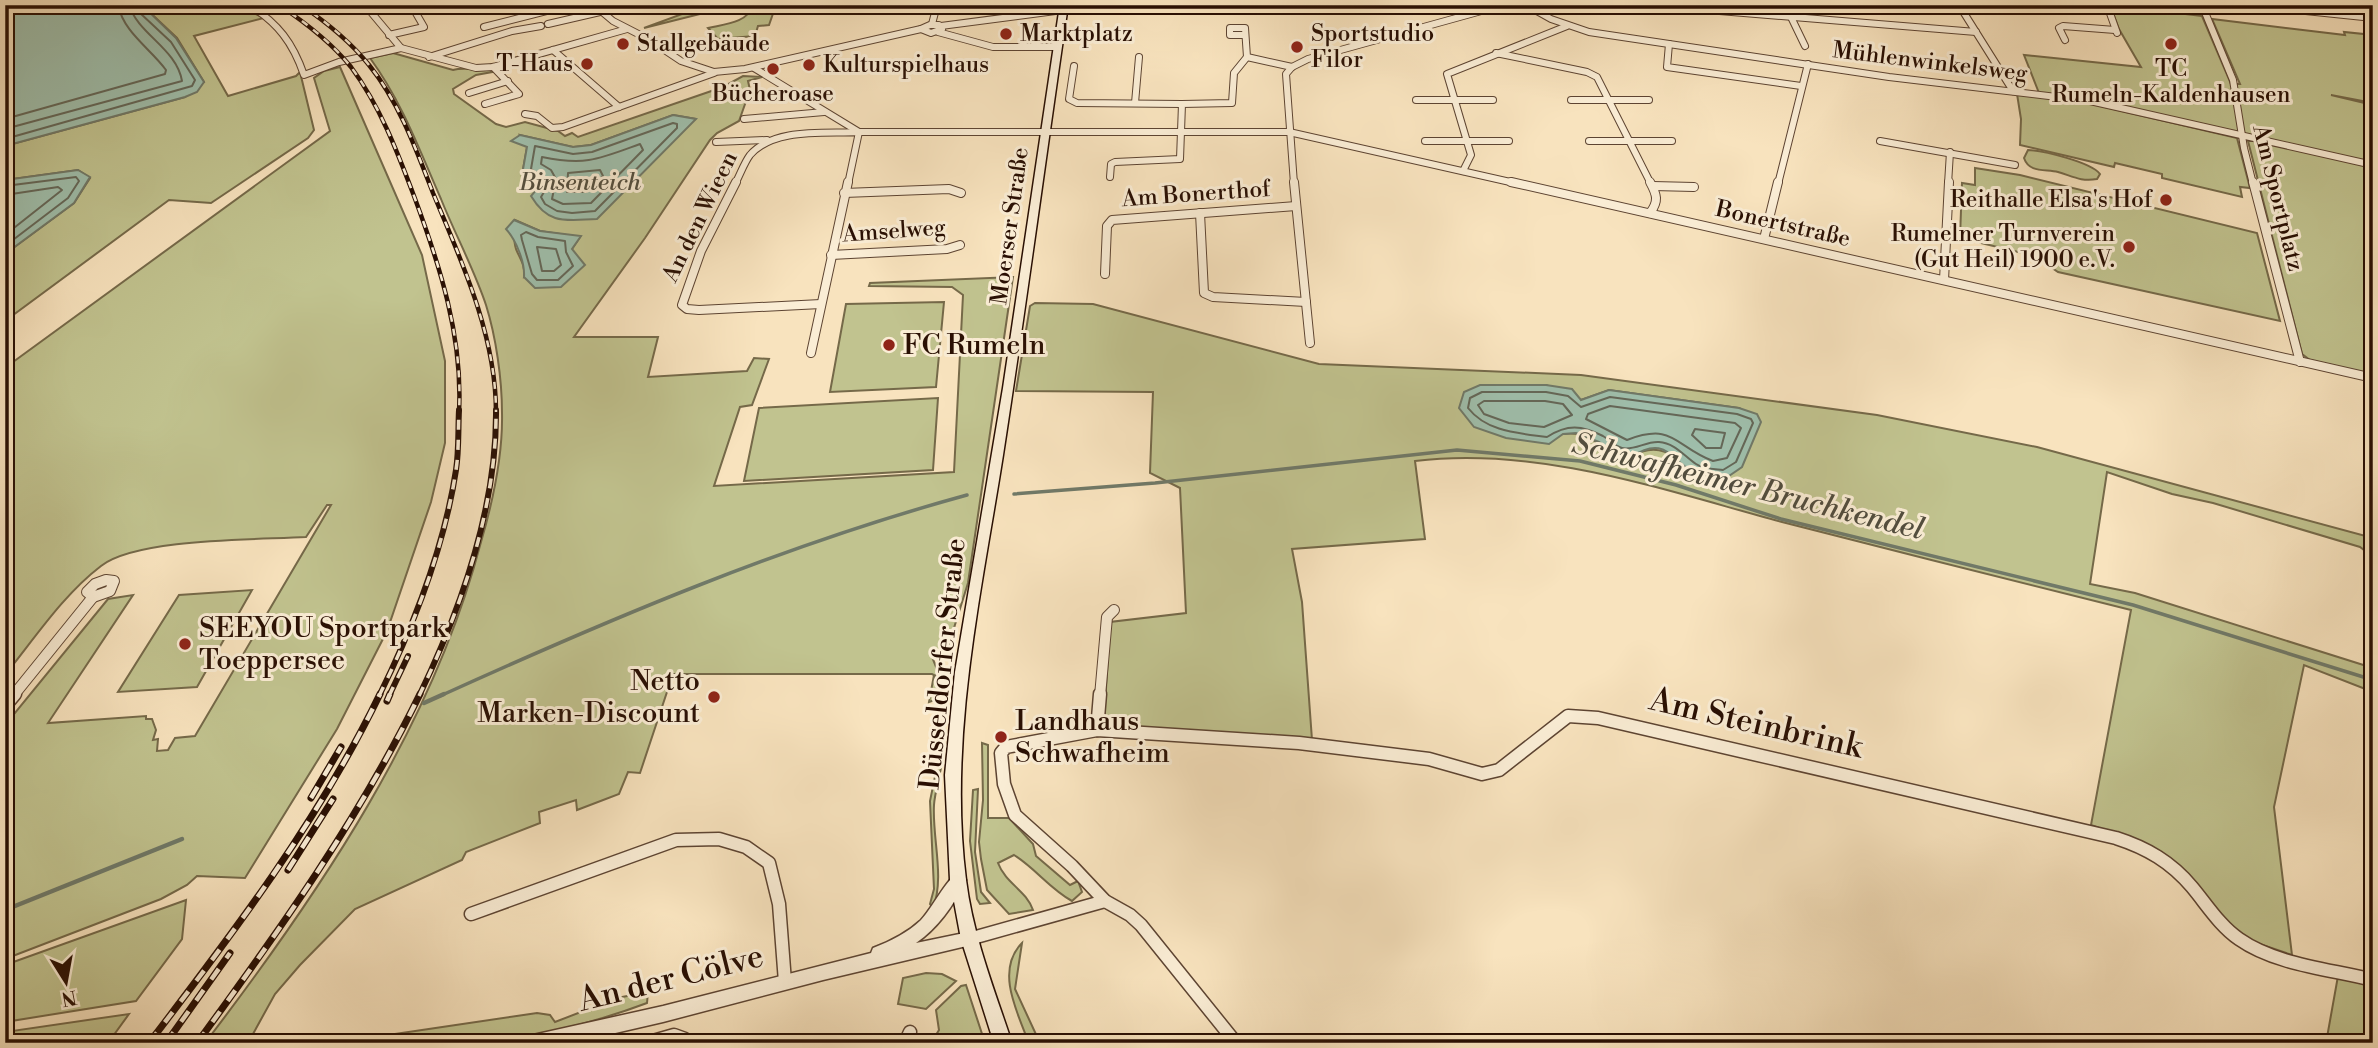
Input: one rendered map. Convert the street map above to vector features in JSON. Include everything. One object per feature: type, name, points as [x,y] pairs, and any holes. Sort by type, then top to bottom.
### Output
[{"type":"main road","name":"Moerser Straße","points":[[989,495],[1064,8]]},
{"type":"main road","name":"Düsseldorfer Straße","points":[[989,495],[962,673],[952,775],[958,880],[969,939],[1003,1043]]},
{"type":"main road","name":"An der Cölve","points":[[823,972],[899,946],[923,931],[938,913],[958,880]]},
{"type":"main road","name":"An der Cölve","points":[[533,1043],[969,939]]},
{"type":"street","points":[[249,5],[272,20],[291,40],[304,75],[339,62],[401,48]]},
{"type":"street","points":[[365,5],[401,48],[476,68],[493,67],[627,29]]},
{"type":"street","points":[[484,27],[570,5]]},
{"type":"street","points":[[594,5],[600,12],[676,59],[715,73]]},
{"type":"street","points":[[932,24],[937,5]]},
{"type":"street","points":[[1097,6],[1125,5]]},
{"type":"street","points":[[1310,343],[1284,80],[1292,67],[1308,59],[1503,5]]},
{"type":"street","name":"Mühlenwinkelsweg","points":[[1526,5],[1566,26],[1617,37],[1910,79],[2090,101],[2373,165]]},
{"type":"street","points":[[1693,5],[1695,9],[1976,32]]},
{"type":"street","points":[[1959,5],[2013,91]]},
{"type":"street","points":[[2065,40],[2059,28],[2063,26],[2116,31],[2107,5]]},
{"type":"street","name":"Am Sportplatz","points":[[2202,5],[2233,80],[2242,136],[2300,362]]},
{"type":"street","points":[[2246,5],[2373,18]]},
{"type":"street","points":[[2352,5],[2359,17]]},
{"type":"street","points":[[389,35],[424,27],[413,8]]},
{"type":"street","points":[[921,29],[929,33],[939,29],[1064,8]]},
{"type":"street","points":[[429,57],[512,31],[600,12]]},
{"type":"street","points":[[1791,17],[1805,46]]},
{"type":"street","points":[[932,24],[939,29],[993,47],[1058,47]]},
{"type":"street","points":[[525,114],[537,116],[549,127],[557,128],[715,73],[754,68],[921,29],[932,24]]},
{"type":"street","points":[[1463,171],[1471,155],[1447,74],[1566,26]]},
{"type":"street","points":[[1074,66],[1069,99],[1077,103],[1232,103],[1234,73],[1247,57],[1245,35]]},
{"type":"street","points":[[1669,44],[1667,67],[1801,86]]},
{"type":"street","points":[[553,51],[619,107]]},
{"type":"street","points":[[1496,53],[1593,74],[1611,100],[1653,186],[1657,204],[1650,213]]},
{"type":"street","points":[[1135,103],[1139,57]]},
{"type":"street","points":[[1247,57],[1292,67]]},
{"type":"street","points":[[1764,239],[1808,64]]},
{"type":"street","points":[[485,104],[519,94],[493,67]]},
{"type":"street","points":[[754,68],[859,132],[811,353]]},
{"type":"street","points":[[469,93],[508,81]]},
{"type":"street","points":[[1416,100],[1493,100]]},
{"type":"street","points":[[1571,100],[1650,100]]},
{"type":"street","points":[[1110,177],[1111,164],[1115,162],[1180,159],[1182,104]]},
{"type":"street","points":[[744,119],[824,112]]},
{"type":"street","name":"Bonertstraße","points":[[1045,130],[1289,132],[2373,378]]},
{"type":"street","name":"An den Wieen","points":[[716,142],[859,132],[1045,130]]},
{"type":"street","name":"An den Wieen","points":[[771,140],[750,155],[701,251],[682,305],[687,309],[699,310],[821,304]]},
{"type":"street","points":[[1424,141],[1509,141]]},
{"type":"street","points":[[1589,141],[1672,141]]},
{"type":"street","points":[[1880,141],[2015,165]]},
{"type":"street","points":[[1944,280],[1950,152]]},
{"type":"street","points":[[1653,186],[1694,187]]},
{"type":"street","points":[[844,193],[949,189],[961,193]]},
{"type":"street","name":"Am Bonerthof","points":[[1105,274],[1107,226],[1112,220],[1296,206]]},
{"type":"street","points":[[1200,213],[1205,294],[1213,297],[1306,303]]},
{"type":"street","name":"Amselweg","points":[[831,255],[947,249],[960,245]]},
{"type":"street","points":[[5,706],[93,597]]},
{"type":"street","points":[[1097,730],[1107,617],[1114,610]]},
{"type":"street","name":"Am Steinbrink","points":[[1105,901],[1072,866],[1015,815],[1004,785],[1001,753],[1006,747],[1097,730],[1299,743],[1429,759],[1482,774],[1499,769],[1568,716],[1598,718],[2096,831],[2152,852],[2175,869],[2232,933],[2247,944],[2277,955],[2373,980]]},
{"type":"street","points":[[471,914],[676,840],[719,839],[746,848],[769,863],[779,904],[785,982]]},
{"type":"street","points":[[1105,901],[1130,915],[1141,926],[1236,1043]]},
{"type":"street","name":"An der Cölve","points":[[969,939],[1105,901]]},
{"type":"street","points":[[646,1043],[674,1035],[686,1041]]},
{"type":"green space","points":[[142,5],[237,5],[264,18],[194,36],[228,96],[296,76],[300,72],[314,130],[308,138],[211,203],[169,200],[5,321],[5,254],[74,203],[90,178],[78,170],[5,180],[5,146],[185,97],[204,82],[177,38]]},
{"type":"green space","points":[[682,5],[716,5],[716,10],[644,28],[685,13]]},
{"type":"green space","points":[[754,5],[776,5],[769,25],[758,26],[755,36],[718,39],[708,28],[741,19]]},
{"type":"green space","points":[[2110,5],[2202,16],[2231,84],[2240,84],[2212,19],[2345,35],[2344,32],[2373,35],[2373,103],[2331,95],[2373,105],[2373,163],[2039,93],[2024,55],[2141,67],[2119,29]]},
{"type":"green space","points":[[393,53],[453,70],[490,70],[492,72],[476,75],[453,89],[454,94],[496,124],[506,127],[525,122],[558,131],[565,136],[572,133],[578,137],[723,87],[743,76],[762,77],[748,81],[750,90],[739,121],[710,140],[645,238],[574,337],[658,337],[648,377],[747,371],[754,358],[769,359],[752,405],[740,407],[714,486],[954,472],[963,295],[952,287],[869,286],[870,283],[1013,277],[968,583],[949,644],[949,657],[942,661],[937,655],[932,657],[939,674],[936,674],[935,678],[946,679],[944,691],[938,699],[929,702],[932,674],[673,674],[640,773],[628,772],[619,794],[577,810],[576,800],[539,812],[540,823],[466,852],[462,860],[355,909],[275,994],[248,1043],[205,1043],[330,868],[403,742],[434,677],[460,610],[496,479],[501,446],[502,400],[490,317],[409,126],[392,92],[370,58]],"holes":[[[673,115],[696,119],[522,175],[527,147],[520,135],[573,147],[591,145]],[[515,220],[540,231],[580,237],[572,249],[524,277],[514,242]]]},
{"type":"green space","points":[[340,67],[422,255],[445,361],[445,443],[431,502],[387,631],[337,729],[245,878],[197,876],[187,885],[161,899],[5,959],[5,725],[108,599],[133,595],[48,723],[146,716],[146,719],[152,719],[156,730],[153,740],[158,739],[157,751],[168,750],[175,738],[195,736],[331,505],[327,505],[306,537],[169,545],[118,557],[101,566],[74,590],[5,675],[5,361],[13,362],[330,131],[314,78],[324,71]]},
{"type":"green space","points":[[2017,94],[2092,104],[2237,138],[2250,188],[2240,187],[2242,197],[2162,178],[2162,174],[2115,163],[2114,167],[2020,145],[2021,119]]},
{"type":"green space","points":[[2248,141],[2373,167],[2373,375],[2310,360],[2302,354]]},
{"type":"green space","points":[[2028,150],[2077,161],[2100,174],[2097,179],[2086,180],[2058,172],[2038,170],[2026,163],[2024,158]]},
{"type":"green space","name":"Rumelner Turnverein (Gut Heil) 1900 e.V.","points":[[1975,168],[2020,175],[2257,233],[2280,321],[2058,272],[2035,256],[1960,238],[1962,183],[1975,185]]},
{"type":"green space","name":"FC Rumeln","points":[[944,302],[936,387],[830,392],[846,304]]},
{"type":"green space","points":[[1035,303],[1093,304],[1319,364],[1581,375],[1877,415],[2037,447],[2373,538],[2373,557],[2360,547],[2213,503],[2172,494],[2107,472],[2090,584],[2135,593],[2373,668],[2373,692],[2304,665],[2274,807],[2292,955],[2248,940],[2138,842],[2091,825],[2131,610],[1647,485],[1555,465],[1462,458],[1415,461],[1425,539],[1292,549],[1302,602],[1312,740],[1104,725],[1102,723],[1106,723],[1110,622],[1186,613],[1180,488],[1150,473],[1153,392],[1016,391],[1030,306]],"holes":[[[1546,385],[1581,400],[1609,390],[1739,408],[1694,473],[1665,452],[1649,450],[1631,457],[1620,456],[1587,436],[1563,434],[1518,386]]]},
{"type":"green space","points":[[938,398],[933,470],[744,481],[759,408]]},
{"type":"green space","name":"SEEYOU Sportpark Toeppersee","points":[[252,590],[197,687],[118,692],[179,595]]},
{"type":"green space","points":[[943,737],[944,751],[934,805],[938,883],[933,908],[930,904],[934,889],[930,801]]},
{"type":"green space","points":[[982,743],[988,745],[988,818],[1009,818],[1033,844],[1036,856],[1070,885],[1078,881],[1082,892],[1072,901],[1014,855],[998,863],[1026,897],[1033,910],[1009,914],[987,890],[979,842],[983,800]]},
{"type":"green space","points":[[978,789],[975,852],[981,892],[990,903],[980,904],[977,899],[970,841],[973,790]]},
{"type":"green space","points":[[186,900],[182,939],[136,1001],[5,1022],[5,965]]},
{"type":"green space","points":[[1022,943],[1015,989],[1040,1043],[1029,1043],[1011,992],[1010,966]]},
{"type":"green space","points":[[926,973],[942,974],[956,981],[926,1009],[898,1004],[903,978]]},
{"type":"green space","points":[[2338,976],[2373,985],[2373,1043],[2326,1043]]},
{"type":"green space","points":[[966,985],[985,1043],[931,1043],[939,1030],[936,1010],[961,986]]},
{"type":"green space","points":[[648,992],[647,1003],[586,1023],[522,1037],[461,1044],[334,1043],[537,1013],[550,1015],[555,1022],[617,998]]},
{"type":"green space","points":[[129,1014],[108,1043],[5,1043],[5,1032]]},
{"type":"water","points":[[5,5],[86,5],[93,9],[142,5],[176,38],[204,82],[197,92],[185,97],[5,146]]},
{"type":"water","name":"Binsenteich","points":[[673,115],[696,119],[597,219],[560,219],[552,217],[538,206],[531,196],[542,183],[522,175],[527,147],[511,141],[520,135],[573,147],[591,145]]},
{"type":"water","points":[[78,170],[90,177],[74,203],[5,254],[5,180]]},
{"type":"water","name":"Binsenteich","points":[[514,220],[540,231],[581,236],[572,249],[585,265],[561,287],[535,288],[524,277],[519,252],[506,229]]},
{"type":"water","points":[[1480,385],[1546,385],[1572,389],[1581,400],[1609,390],[1739,408],[1757,414],[1761,422],[1742,467],[1726,478],[1704,476],[1696,474],[1659,448],[1642,451],[1631,457],[1615,454],[1599,442],[1576,433],[1563,434],[1549,444],[1506,438],[1474,427],[1459,408],[1464,392]]},
{"type":"waterway","name":"Schwafheimer Bruchkendel","points":[[1014,494],[1155,483],[1457,450],[1580,461],[1676,485],[1781,519],[2133,605],[2373,680]]},
{"type":"waterway","name":"Schwafheimer Bruchkendel","points":[[440,696],[699,585],[832,537],[967,495]]},
{"type":"waterway","name":"Schwafheimer Bruchkendel","points":[[424,703],[444,694]]},
{"type":"waterway","name":"Schwafheimer Bruchkendel","points":[[5,910],[182,839]]},
{"type":"railway","points":[[279,5],[318,33],[351,67],[371,97],[387,129],[424,222],[448,302],[457,356],[459,410]]},
{"type":"railway","points":[[301,5],[337,32],[361,56],[380,79],[406,126],[455,246],[484,328],[490,355],[496,411]]},
{"type":"railway","points":[[379,696],[416,614],[436,558],[457,463],[459,410]]},
{"type":"railway","points":[[419,695],[449,628],[474,557],[490,484],[496,411]]},
{"type":"railway","points":[[389,696],[408,656]]},
{"type":"railway","points":[[387,701],[390,694]]},
{"type":"railway","points":[[197,1043],[288,916],[344,830],[419,695]]},
{"type":"railway","points":[[149,1043],[303,831],[379,696]]},
{"type":"railway","points":[[311,798],[341,747]]},
{"type":"railway","points":[[288,870],[333,799]]},
{"type":"railway","points":[[166,1043],[230,953]]},
{"type":"place","name":"Marktplatz","points":[[1006,34]]},
{"type":"place","name":"Stallgebäude","points":[[623,44]]},
{"type":"place","name":"TC Rumeln-Kaldenhausen","points":[[2171,44]]},
{"type":"place","name":"Sportstudio Filor","points":[[1297,47]]},
{"type":"place","name":"T-Haus","points":[[587,64]]},
{"type":"place","name":"Kulturspielhaus","points":[[809,65]]},
{"type":"place","name":"Bücheroase","points":[[773,69]]},
{"type":"place","name":"Reithalle Elsa's Hof","points":[[2166,200]]},
{"type":"place","name":"Rumelner Turnverein (Gut Heil) 1900 e.V.","points":[[2129,247]]},
{"type":"place","name":"FC Rumeln","points":[[889,345]]},
{"type":"place","name":"SEEYOU Sportpark Toeppersee","points":[[185,644]]},
{"type":"place","name":"Netto Marken-Discount","points":[[714,697]]},
{"type":"place","name":"Landhaus Schwafheim","points":[[1001,737]]}]
